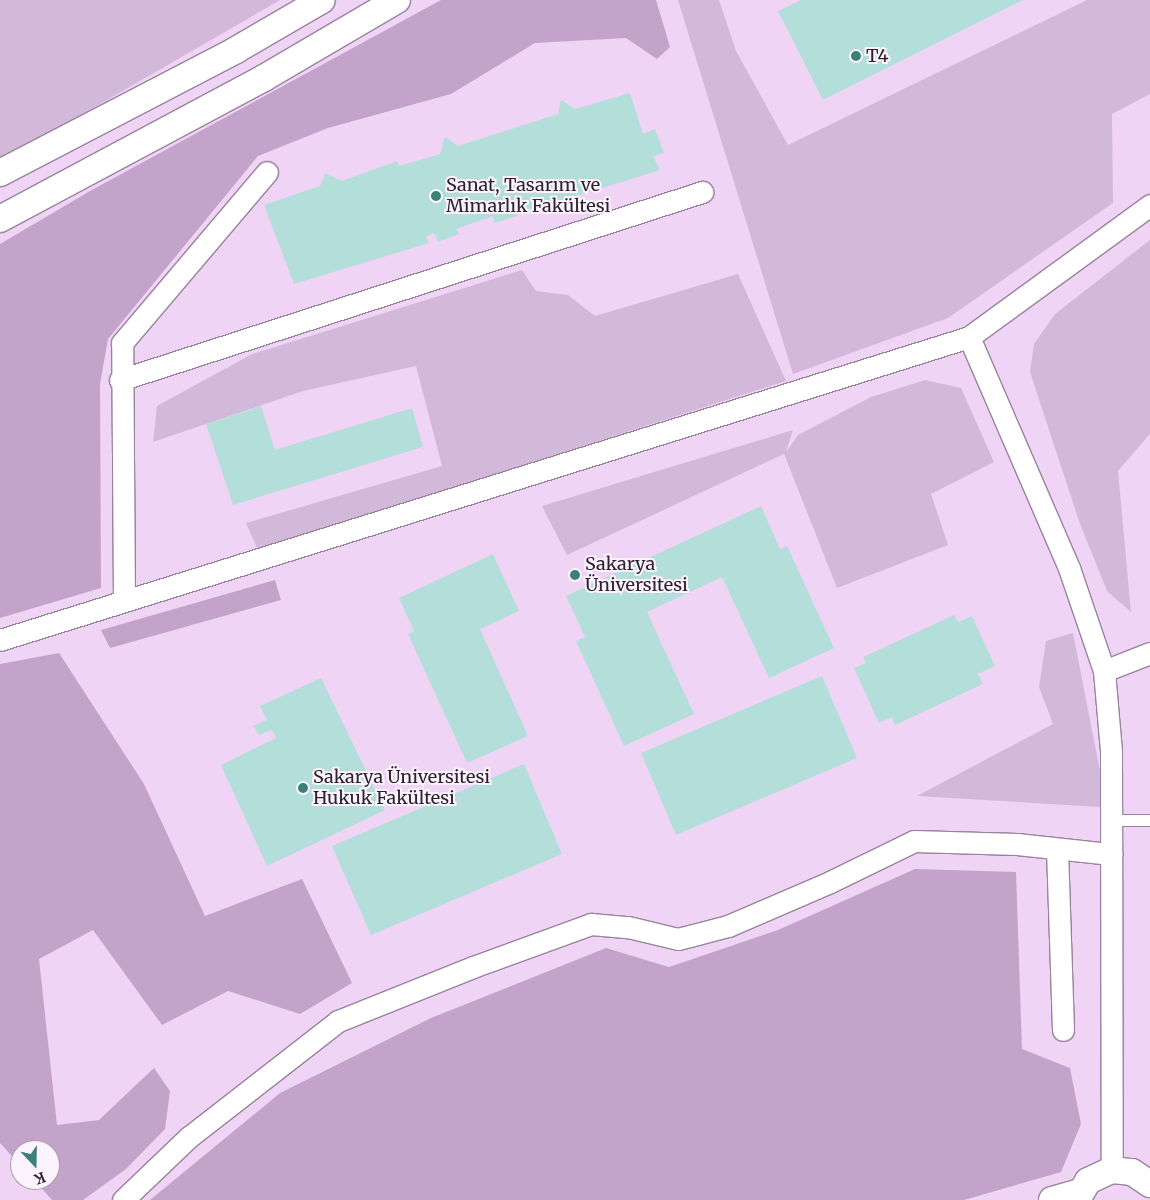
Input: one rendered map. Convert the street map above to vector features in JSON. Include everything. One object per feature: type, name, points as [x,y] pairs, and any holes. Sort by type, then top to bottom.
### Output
[{"type":"street","points":[[0,173],[236,50],[322,0]]},
{"type":"street","points":[[0,219],[264,78],[397,0]]},
{"type":"street","points":[[124,600],[120,380],[122,343],[267,172]]},
{"type":"street","points":[[120,380],[702,192]]},
{"type":"street","points":[[0,640],[969,337],[1150,206]]},
{"type":"street","points":[[969,337],[1069,568],[1104,671],[1111,751],[1112,1170]]},
{"type":"street","points":[[1104,671],[1150,653]]},
{"type":"street","points":[[124,1200],[189,1137],[338,1021],[473,967],[591,924],[628,927],[678,939],[728,926],[914,841],[1111,854]]},
{"type":"street","points":[[1057,849],[1063,1030]]},
{"type":"street","points":[[1052,1200],[1079,1196],[1099,1173],[1112,1170],[1122,1169],[1147,1179]]},
{"type":"lane","points":[[1111,820],[1150,820]]},
{"type":"shaded area","name":"Sakarya Üniversitesi","points":[[0,0],[1150,0],[1150,1200],[0,1200]]},
{"type":"shaded area","points":[[0,0],[280,0],[0,162]]},
{"type":"shaded area","points":[[441,0],[656,0],[670,47],[657,59],[626,38],[535,43],[451,94],[328,128],[258,156],[108,339],[100,384],[101,588],[0,618],[0,244],[90,191]]},
{"type":"shaded area","points":[[678,0],[719,0],[736,51],[788,145],[1087,0],[1150,0],[1150,94],[1112,114],[1113,203],[948,318],[793,374]]},
{"type":"shaded area","points":[[1150,240],[1150,434],[1118,471],[1131,612],[1107,591],[1080,524],[1030,372],[1034,344],[1055,314]]},
{"type":"shaded area","points":[[522,270],[536,291],[568,295],[595,316],[738,274],[786,381],[258,550],[246,523],[442,466],[416,366],[303,391],[153,442],[157,406],[252,354]]},
{"type":"shaded area","points":[[925,380],[961,388],[994,462],[931,494],[948,545],[837,588],[784,454],[567,555],[542,506],[793,430],[786,452],[798,435],[871,397]]},
{"type":"shaded area","points":[[275,580],[281,600],[110,648],[101,630]]},
{"type":"shaded area","points":[[1073,633],[1101,776],[1101,807],[917,796],[1053,724],[1039,687],[1046,641]]},
{"type":"shaded area","points":[[59,653],[144,784],[205,916],[302,879],[352,983],[300,1014],[228,991],[162,1025],[93,930],[39,959],[57,1125],[99,1120],[154,1068],[170,1091],[165,1129],[126,1169],[83,1200],[52,1200],[43,1190],[60,1190],[60,1140],[10,1140],[10,1154],[0,1143],[0,664]]},
{"type":"shaded area","points":[[915,869],[1016,872],[1022,1049],[1070,1068],[1081,1124],[1061,1172],[964,1200],[150,1200],[280,1093],[431,1018],[606,948],[669,967],[778,930]]},
{"type":"building","name":"T4","points":[[801,0],[1023,0],[823,100],[778,11]]},
{"type":"building","name":"Sanat, Tasarım ve Mimarlık Fakültesi","points":[[630,93],[643,134],[655,129],[664,153],[653,156],[660,170],[528,211],[525,205],[513,209],[517,216],[495,223],[493,216],[456,229],[459,234],[438,242],[434,233],[426,237],[429,243],[294,284],[264,205],[320,186],[325,173],[342,181],[397,161],[399,166],[440,154],[445,137],[458,146],[558,114],[561,100],[575,109]]},
{"type":"building","points":[[261,406],[275,450],[412,408],[423,447],[233,505],[206,424]]},
{"type":"building","points":[[761,506],[780,549],[787,546],[834,648],[769,678],[722,577],[647,612],[694,714],[624,746],[576,641],[585,637],[566,596]]},
{"type":"building","points":[[493,554],[519,611],[480,629],[528,736],[467,763],[408,634],[414,631],[399,598]]},
{"type":"building","points":[[954,615],[958,622],[972,616],[995,666],[978,674],[983,684],[895,725],[892,717],[879,723],[854,668],[866,663],[863,657]]},
{"type":"building","points":[[822,676],[857,758],[676,835],[641,753]]},
{"type":"building","name":"Sakarya Üniversitesi Hukuk Fakültesi","points":[[321,678],[385,810],[267,866],[221,765],[276,738],[272,730],[259,735],[253,726],[267,720],[260,706]]},
{"type":"building","points":[[524,764],[562,854],[371,935],[332,846]]},
{"type":"place","name":"T4","points":[[856,56]]},
{"type":"place","name":"Sanat, Tasarım ve Mimarlık Fakültesi","points":[[436,196]]},
{"type":"place","name":"Sakarya Üniversitesi","points":[[575,575]]},
{"type":"place","name":"Sakarya Üniversitesi Hukuk Fakültesi","points":[[303,788]]}]
